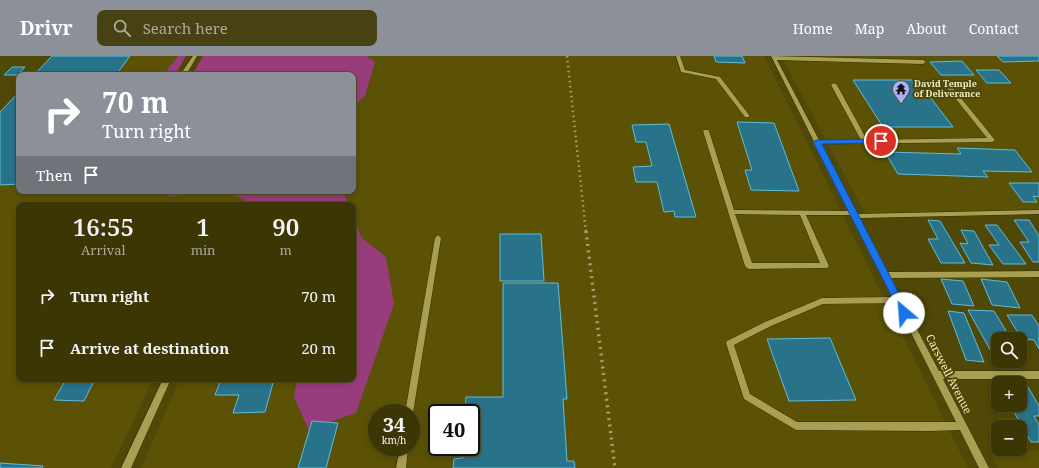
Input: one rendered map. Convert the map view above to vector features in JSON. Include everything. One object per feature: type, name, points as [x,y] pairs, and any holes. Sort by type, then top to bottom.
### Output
[{"type":"street","points":[[185,72],[195,56]]},
{"type":"street","points":[[678,56],[683,71],[718,78],[747,116]]},
{"type":"street","points":[[773,57],[923,62]]},
{"type":"street","name":"Carswell Avenue","points":[[773,57],[984,468]]},
{"type":"street","points":[[817,142],[992,140],[946,83]]},
{"type":"street","points":[[834,85],[865,141]]},
{"type":"street","points":[[706,131],[749,266],[826,266],[802,213]]},
{"type":"street","points":[[731,212],[854,215],[1039,212]]},
{"type":"street","points":[[411,404],[438,238]]},
{"type":"street","points":[[885,275],[1039,274]]},
{"type":"street","points":[[898,300],[822,301],[730,342],[747,396],[796,426],[963,426]]},
{"type":"street","points":[[936,374],[1039,375]]},
{"type":"street","points":[[126,468],[166,382]]},
{"type":"street","points":[[401,468],[403,456]]},
{"type":"shaded area","points":[[52,56],[178,56],[165,72],[38,72]]},
{"type":"shaded area","points":[[178,56],[186,56],[177,72],[165,72]]},
{"type":"shaded area","points":[[203,56],[367,56],[375,62],[365,96],[356,104],[356,72],[194,72]]},
{"type":"shaded area","points":[[367,56],[764,56],[968,468],[141,468],[179,382],[296,382],[294,397],[356,413],[386,257],[362,238],[356,223],[356,202],[348,202],[344,194],[356,194],[356,104],[365,96],[375,62]]},
{"type":"shaded area","points":[[781,56],[1039,56],[1039,210],[866,215]]},
{"type":"shaded area","points":[[16,96],[16,194],[166,194],[169,197],[198,194],[232,194],[248,202],[16,202],[16,382],[152,382],[111,468],[0,468],[0,115]]},
{"type":"shaded area","points":[[166,194],[194,194],[169,197]]},
{"type":"shaded area","points":[[232,194],[344,194],[348,202],[248,202]]},
{"type":"shaded area","points":[[356,223],[362,238],[386,257],[394,304],[356,413],[308,429],[294,397],[296,382],[356,382]]},
{"type":"shaded area","points":[[987,446],[991,446],[991,453]]},
{"type":"shaded area","points":[[1027,450],[1039,451],[1039,468],[999,468],[992,456],[1027,456]]},
{"type":"building","points":[[52,56],[130,56],[118,72],[37,72]]},
{"type":"building","points":[[714,56],[742,56],[745,63],[716,62]]},
{"type":"building","points":[[997,56],[1039,56],[1039,61],[1003,62]]},
{"type":"building","points":[[962,61],[974,75],[941,75],[930,62]]},
{"type":"building","points":[[12,67],[25,67],[21,72],[16,72],[16,75],[4,75]]},
{"type":"building","points":[[976,70],[999,70],[1011,83],[987,83]]},
{"type":"building","name":"David Temple of Deliverance","points":[[853,80],[917,80],[953,127],[883,127]]},
{"type":"building","points":[[16,95],[16,184],[0,185],[0,112]]},
{"type":"building","points":[[737,122],[774,123],[799,191],[751,190],[745,170],[752,170]]},
{"type":"building","points":[[669,124],[696,217],[675,217],[674,211],[664,212],[657,182],[636,182],[633,167],[652,166],[646,142],[636,142],[632,125]]},
{"type":"building","points":[[957,148],[1015,150],[1032,172],[983,171],[988,177],[898,174],[885,152],[961,154]]},
{"type":"building","points":[[1009,183],[1039,183],[1039,197],[1033,196],[1037,202],[1023,202]]},
{"type":"building","points":[[928,220],[940,221],[965,263],[941,263],[928,239],[938,239]]},
{"type":"building","points":[[1014,220],[1029,220],[1039,236],[1039,262],[1033,262],[1020,242],[1029,242]]},
{"type":"building","points":[[985,225],[997,225],[1026,264],[1003,264],[989,245],[999,245]]},
{"type":"building","points":[[961,230],[974,231],[993,265],[971,263],[960,243],[968,244]]},
{"type":"building","points":[[500,234],[541,234],[544,281],[500,281]]},
{"type":"building","points":[[941,279],[963,281],[974,306],[952,304]]},
{"type":"building","points":[[981,279],[1007,282],[1020,308],[992,305]]},
{"type":"building","points":[[503,283],[558,283],[567,399],[563,399],[567,461],[574,461],[575,468],[453,468],[454,459],[463,458],[463,456],[480,456],[480,404],[466,404],[466,397],[503,397]]},
{"type":"building","points":[[968,310],[994,311],[1007,332],[991,332],[991,351]]},
{"type":"building","points":[[948,311],[964,313],[984,362],[966,360]]},
{"type":"building","points":[[1007,315],[1032,315],[1039,326],[1039,349],[1034,340],[1027,339],[1027,332],[1018,332]]},
{"type":"building","points":[[830,338],[856,400],[789,401],[767,339]]},
{"type":"building","points":[[64,382],[94,382],[84,401],[54,400]]},
{"type":"building","points":[[220,382],[273,382],[265,412],[233,413],[239,395],[215,395]]},
{"type":"building","points":[[1028,387],[1039,406],[1039,416],[1034,416],[1039,425],[1039,442],[1031,442],[1027,435],[1027,420],[1019,420],[1014,412],[1027,412]]},
{"type":"building","points":[[312,421],[338,423],[326,468],[298,468]]},
{"type":"building","points":[[0,463],[43,466],[42,468],[0,468]]},
{"type":"railway","points":[[567,56],[586,232]]},
{"type":"railway","points":[[586,231],[615,468]]},
{"type":"place","name":"David Temple of Deliverance","points":[[901,104]]},
{"type":"route","points":[[881,141],[817,142],[904,313]]}]
